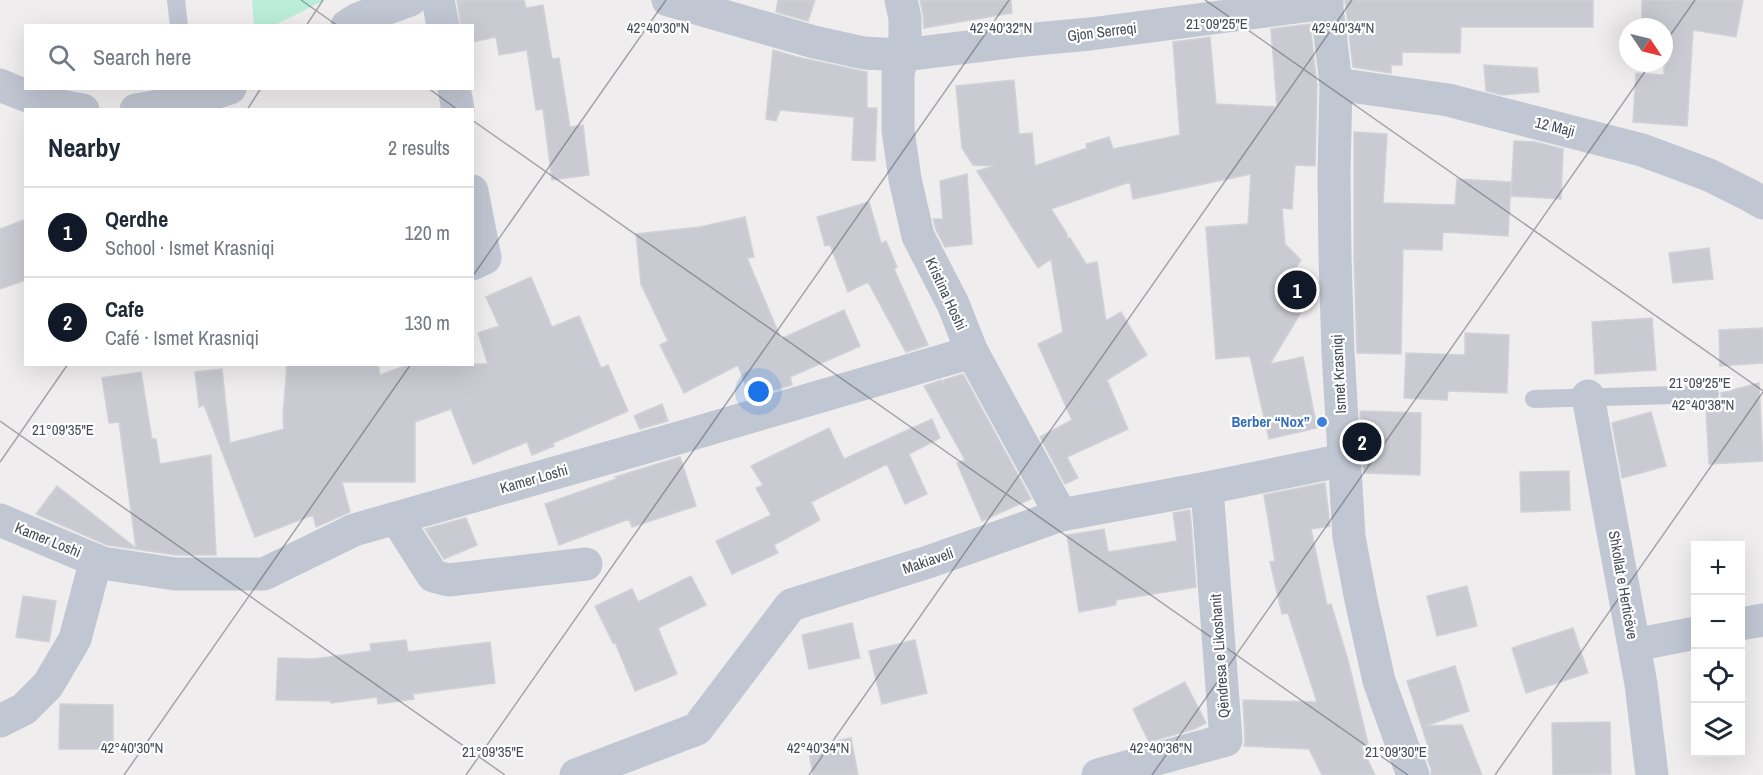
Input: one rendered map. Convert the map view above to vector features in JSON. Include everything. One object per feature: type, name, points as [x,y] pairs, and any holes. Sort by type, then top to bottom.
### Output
[{"type":"street","points":[[350,24],[410,0]]},
{"type":"street","points":[[438,0],[443,24]]},
{"type":"street","name":"Gjon Serreqi","points":[[668,0],[814,42],[864,53],[903,55],[1090,34],[1326,1]]},
{"type":"street","name":"Kristina Hoshi","points":[[901,0],[905,18],[905,41],[898,74],[898,130],[918,236],[953,304],[972,352],[1061,515]]},
{"type":"street","name":"Ismet Krasniqi","points":[[1326,1],[1336,84],[1335,257],[1349,537],[1379,681],[1413,775]]},
{"type":"street","name":"12 Maji","points":[[1336,84],[1448,100],[1642,150],[1709,175],[1763,203]]},
{"type":"street","points":[[0,85],[68,108]]},
{"type":"street","points":[[143,108],[188,95],[218,90]]},
{"type":"street","points":[[454,90],[458,108]]},
{"type":"street","points":[[474,201],[485,258],[474,263]]},
{"type":"street","name":"Kamer Loshi","points":[[0,520],[102,562],[175,574],[264,574],[354,530],[972,352]]},
{"type":"street","name":"Shkollat e Herticëve","points":[[1588,396],[1641,684],[1652,775]]},
{"type":"street","name":"Makiaveli","points":[[576,775],[697,729],[791,605],[1061,515],[1344,460]]},
{"type":"street","name":"Qëndresa e Likoshanit","points":[[1098,775],[1144,769],[1226,740],[1207,488]]},
{"type":"street","points":[[396,518],[433,576],[448,580],[586,564]]},
{"type":"street","name":"Kamer Loshi","points":[[0,721],[24,709],[48,685],[59,667],[75,639],[96,560]]},
{"type":"street","points":[[1745,623],[1763,620]]},
{"type":"street","points":[[1634,645],[1691,634]]},
{"type":"lane","points":[[176,0],[179,24]]},
{"type":"lane","points":[[1534,399],[1710,394]]},
{"type":"green space","points":[[252,0],[325,0],[277,24],[254,24]]},
{"type":"building","points":[[457,0],[524,0],[526,8],[543,5],[552,59],[559,58],[570,127],[583,125],[589,175],[552,180],[543,109],[536,110],[527,50],[499,55],[496,37],[474,42],[474,24],[461,24]]},
{"type":"building","points":[[778,0],[815,0],[808,21],[776,12]]},
{"type":"building","points":[[920,0],[1011,0],[1012,13],[924,28]]},
{"type":"building","points":[[1345,0],[1593,0],[1593,27],[1461,27],[1460,53],[1402,52],[1402,65],[1391,65],[1391,73],[1353,67]]},
{"type":"building","points":[[1642,0],[1743,0],[1736,37],[1693,30],[1687,126],[1633,122],[1636,73],[1664,75],[1664,72],[1673,72],[1673,18],[1642,18]]},
{"type":"building","points":[[1310,24],[1317,85],[1315,166],[1295,165],[1292,209],[1282,208],[1285,244],[1301,260],[1285,286],[1301,305],[1301,312],[1270,364],[1303,357],[1317,428],[1269,439],[1250,356],[1216,359],[1206,227],[1248,224],[1251,174],[1133,199],[1130,182],[1051,209],[1067,234],[1067,238],[1070,238],[1086,264],[1097,262],[1106,321],[1121,312],[1147,355],[1107,380],[1128,429],[1067,457],[1078,478],[1065,484],[1040,437],[1072,420],[1038,344],[1063,332],[1051,259],[1038,268],[977,171],[994,166],[973,165],[962,148],[956,86],[1014,80],[1019,134],[1032,133],[1035,166],[1087,148],[1086,144],[1109,137],[1113,149],[1180,135],[1173,42],[1210,37],[1216,104],[1277,107],[1271,29]]},
{"type":"building","points":[[773,50],[867,72],[867,108],[877,108],[875,161],[852,160],[854,117],[780,110],[776,121],[766,119]]},
{"type":"building","points":[[1484,65],[1537,68],[1539,92],[1502,95],[1486,91]]},
{"type":"building","points":[[1354,132],[1387,134],[1383,203],[1455,205],[1457,179],[1511,182],[1508,236],[1443,232],[1442,250],[1403,249],[1401,354],[1357,353]]},
{"type":"building","points":[[1514,141],[1535,142],[1563,149],[1561,199],[1511,196]]},
{"type":"building","points":[[967,174],[972,244],[945,247],[933,219],[943,219],[940,181]]},
{"type":"building","points":[[869,202],[881,243],[886,241],[897,267],[894,269],[928,345],[906,352],[868,282],[848,292],[830,245],[825,246],[817,217]]},
{"type":"building","points":[[745,217],[754,257],[747,258],[781,339],[844,310],[860,346],[790,377],[792,385],[750,397],[738,365],[684,393],[660,345],[668,341],[641,284],[636,234],[700,227]]},
{"type":"building","points":[[24,220],[24,281],[0,289],[0,229]]},
{"type":"building","points":[[1709,248],[1713,279],[1673,283],[1669,253]]},
{"type":"building","points":[[531,277],[552,327],[579,316],[601,368],[608,365],[628,411],[553,443],[554,446],[532,455],[527,442],[473,464],[451,409],[415,422],[415,482],[342,482],[350,512],[316,527],[313,515],[255,537],[204,405],[199,407],[195,372],[222,369],[230,443],[284,429],[287,366],[378,366],[380,375],[405,366],[488,364],[478,333],[499,326],[486,297]]},
{"type":"building","points":[[1652,318],[1656,370],[1595,374],[1592,322]]},
{"type":"building","points":[[1763,328],[1763,363],[1720,366],[1719,330]]},
{"type":"building","points":[[1465,333],[1509,335],[1507,393],[1448,391],[1447,400],[1404,398],[1406,353],[1465,355]]},
{"type":"building","points":[[141,372],[152,439],[156,439],[160,464],[211,455],[216,555],[176,555],[107,545],[36,514],[57,486],[136,548],[119,422],[109,423],[102,378]]},
{"type":"building","points":[[963,374],[1031,499],[982,521],[957,463],[965,460],[924,386],[942,380],[944,385],[944,380]]},
{"type":"building","points":[[1759,383],[1763,461],[1709,464],[1706,408],[1722,407],[1721,393]]},
{"type":"building","points":[[662,404],[668,421],[640,429],[634,416]]},
{"type":"building","points":[[1360,411],[1421,413],[1420,475],[1364,473]]},
{"type":"building","points":[[1651,412],[1666,466],[1622,478],[1612,423]]},
{"type":"building","points":[[932,419],[940,438],[909,454],[927,494],[905,504],[887,464],[811,502],[820,520],[774,545],[778,553],[732,574],[716,541],[771,515],[756,488],[763,485],[751,466],[829,428],[844,459]]},
{"type":"building","points":[[680,457],[696,506],[632,527],[629,519],[559,545],[545,504],[616,479],[615,477]]},
{"type":"building","points":[[1569,471],[1570,510],[1521,512],[1520,472]]},
{"type":"building","points":[[1325,483],[1330,526],[1311,529],[1327,605],[1331,604],[1348,660],[1368,744],[1361,746],[1375,775],[1322,775],[1309,749],[1244,746],[1243,700],[1317,702],[1288,613],[1282,614],[1270,562],[1275,561],[1264,495]]},
{"type":"building","points":[[1190,510],[1196,587],[1116,600],[1116,605],[1079,612],[1067,535],[1104,529],[1108,552],[1177,541],[1173,513]]},
{"type":"building","points":[[466,518],[477,545],[444,559],[425,529]]},
{"type":"building","points":[[691,576],[706,605],[658,628],[677,674],[635,691],[615,642],[613,643],[595,606],[632,589],[638,602]]},
{"type":"building","points":[[1467,586],[1477,626],[1437,636],[1427,596]]},
{"type":"building","points":[[23,596],[56,601],[49,642],[16,637]]},
{"type":"building","points":[[852,623],[860,658],[809,669],[802,635]]},
{"type":"building","points":[[1573,628],[1588,673],[1526,693],[1512,648]]},
{"type":"building","points":[[406,640],[408,652],[490,642],[495,683],[413,694],[414,699],[378,704],[377,697],[331,703],[330,701],[276,700],[278,658],[314,659],[371,651],[370,644]]},
{"type":"building","points":[[915,640],[927,693],[882,704],[869,651]]},
{"type":"building","points":[[1455,666],[1469,711],[1425,726],[1462,725],[1482,775],[1431,775],[1423,748],[1428,746],[1407,681]]},
{"type":"building","points":[[1185,682],[1206,723],[1194,729],[1149,742],[1133,709]]},
{"type":"building","points":[[60,704],[113,705],[113,749],[59,749]]},
{"type":"building","points":[[1610,722],[1611,774],[1553,775],[1552,723]]},
{"type":"building","points":[[851,738],[858,775],[813,775],[808,747]]},
{"type":"place","name":"Qerdhe","points":[[1297,290]]},
{"type":"place","name":"Berber “Nox”","points":[[1322,422]]},
{"type":"place","name":"Cafe","points":[[1362,442]]}]
